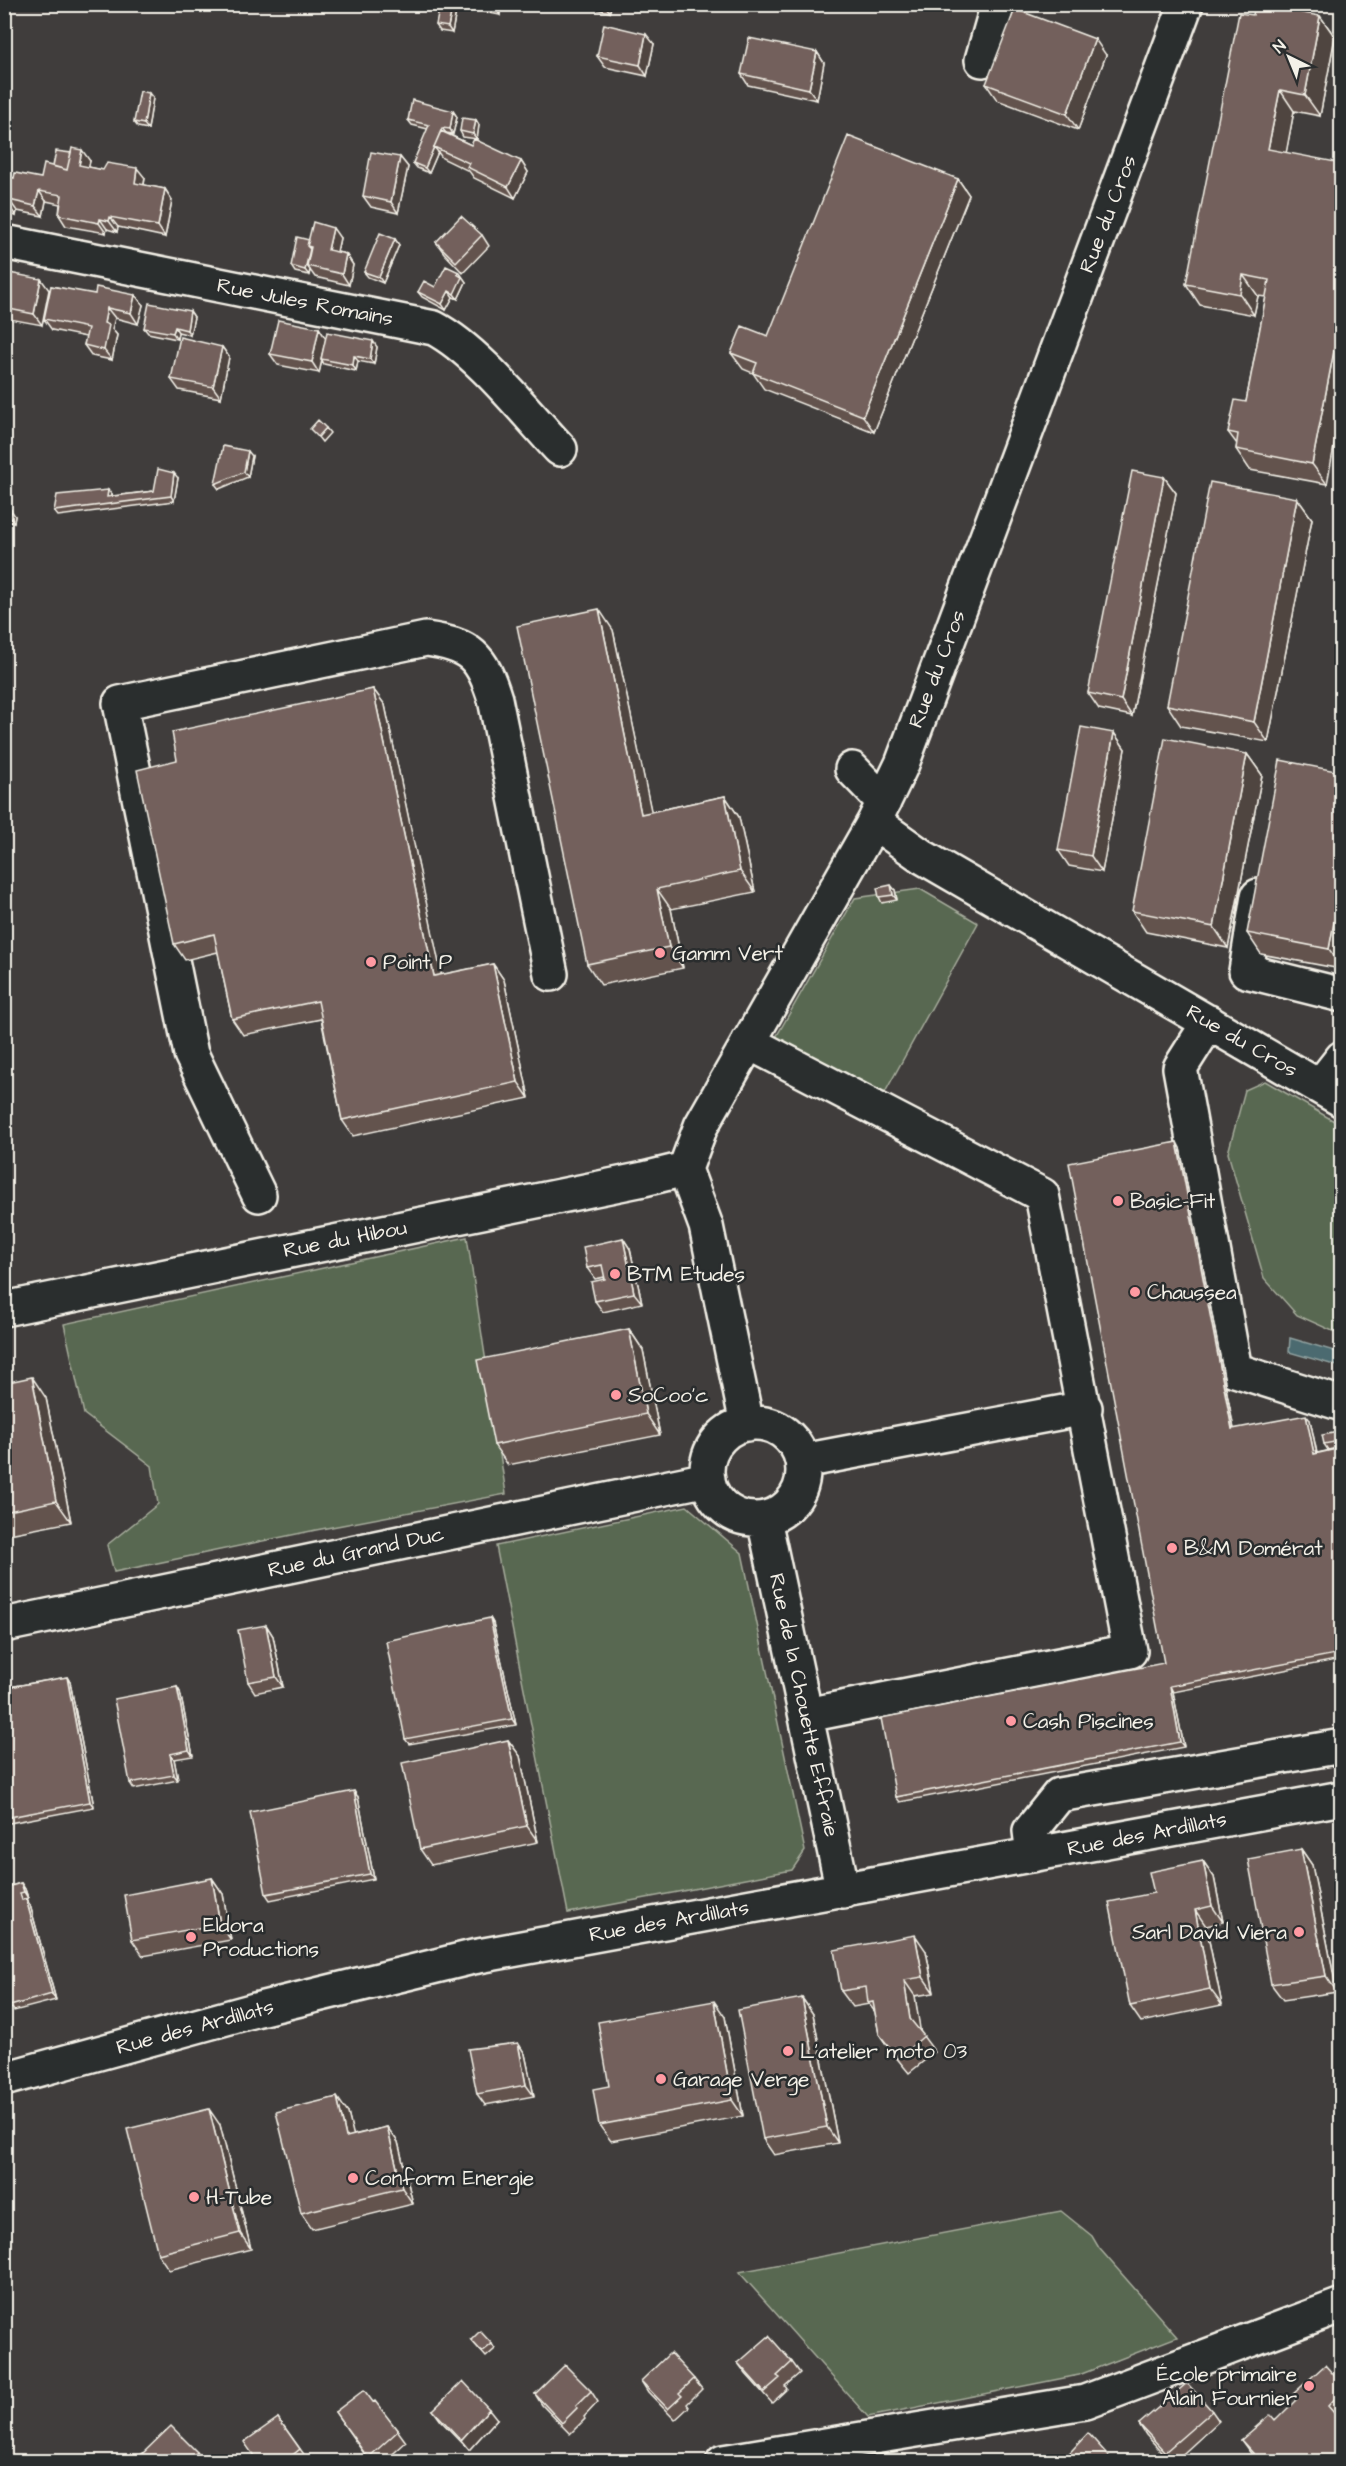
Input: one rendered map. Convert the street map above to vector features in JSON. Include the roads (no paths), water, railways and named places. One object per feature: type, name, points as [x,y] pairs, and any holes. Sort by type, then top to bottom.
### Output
[{"type":"street","points":[[982,60],[998,4]]},
{"type":"street","name":"Rue du Cros","points":[[1186,4],[902,764],[879,812],[923,857],[1331,1093]]},
{"type":"street","name":"Rue Jules Romains","points":[[4,242],[434,328],[453,338],[475,358],[560,449]]},
{"type":"street","points":[[259,1195],[191,1054],[120,703],[426,639],[453,643],[468,651],[488,675],[495,699],[551,974]]},
{"type":"street","points":[[747,1424],[706,1226],[685,1169],[701,1126],[879,812],[852,769]]},
{"type":"street","points":[[1263,869],[1246,971],[1341,995]]},
{"type":"street","points":[[1209,1022],[1180,1068],[1235,1370],[1341,1404]]},
{"type":"street","points":[[748,1042],[1042,1195],[1085,1408],[1130,1651],[807,1714]]},
{"type":"street","points":[[1331,1093],[1341,1058]]},
{"type":"street","name":"Rue du Hibou","points":[[4,1309],[685,1169]]},
{"type":"street","points":[[803,1461],[1085,1408]]},
{"type":"street","points":[[761,1423],[776,1427],[788,1435],[803,1461],[800,1491],[779,1513],[764,1519],[749,1519],[735,1515],[722,1506],[713,1494],[708,1479],[707,1464],[720,1438],[732,1429],[747,1424],[761,1423]]},
{"type":"street","name":"Rue du Grand Duc","points":[[4,1625],[708,1479]]},
{"type":"street","name":"Rue de la Chouette Effraie","points":[[764,1519],[843,1891]]},
{"type":"street","points":[[1033,1855],[1030,1831],[1059,1795],[1341,1746]]},
{"type":"street","name":"Rue des Ardillats","points":[[4,2079],[255,2010],[439,1965],[589,1935],[843,1891],[1341,1798]]},
{"type":"street","points":[[723,2462],[843,2453],[1086,2402],[1340,2291]]},
{"type":"water","points":[[1290,1338],[1341,1353],[1341,1367],[1289,1352]]},
{"type":"place","name":"Gamm Vert","points":[[660,953]]},
{"type":"place","name":"Point P","points":[[371,962]]},
{"type":"place","name":"Basic-Fit","points":[[1118,1201]]},
{"type":"place","name":"BTM Etudes","points":[[615,1274]]},
{"type":"place","name":"Chaussea","points":[[1135,1292]]},
{"type":"place","name":"SoCoo'c","points":[[616,1395]]},
{"type":"place","name":"B&M Domérat","points":[[1172,1548]]},
{"type":"place","name":"Cash Piscines","points":[[1011,1721]]},
{"type":"place","name":"Sarl David Viera","points":[[1299,1932]]},
{"type":"place","name":"Eldora Productions","points":[[191,1937]]},
{"type":"place","name":"L'atelier moto 03","points":[[788,2051]]},
{"type":"place","name":"Garage Verge","points":[[661,2079]]},
{"type":"place","name":"Conform Energie","points":[[353,2178]]},
{"type":"place","name":"H-Tube","points":[[194,2197]]},
{"type":"place","name":"École primaire Alain Fournier","points":[[1309,2386]]}]
